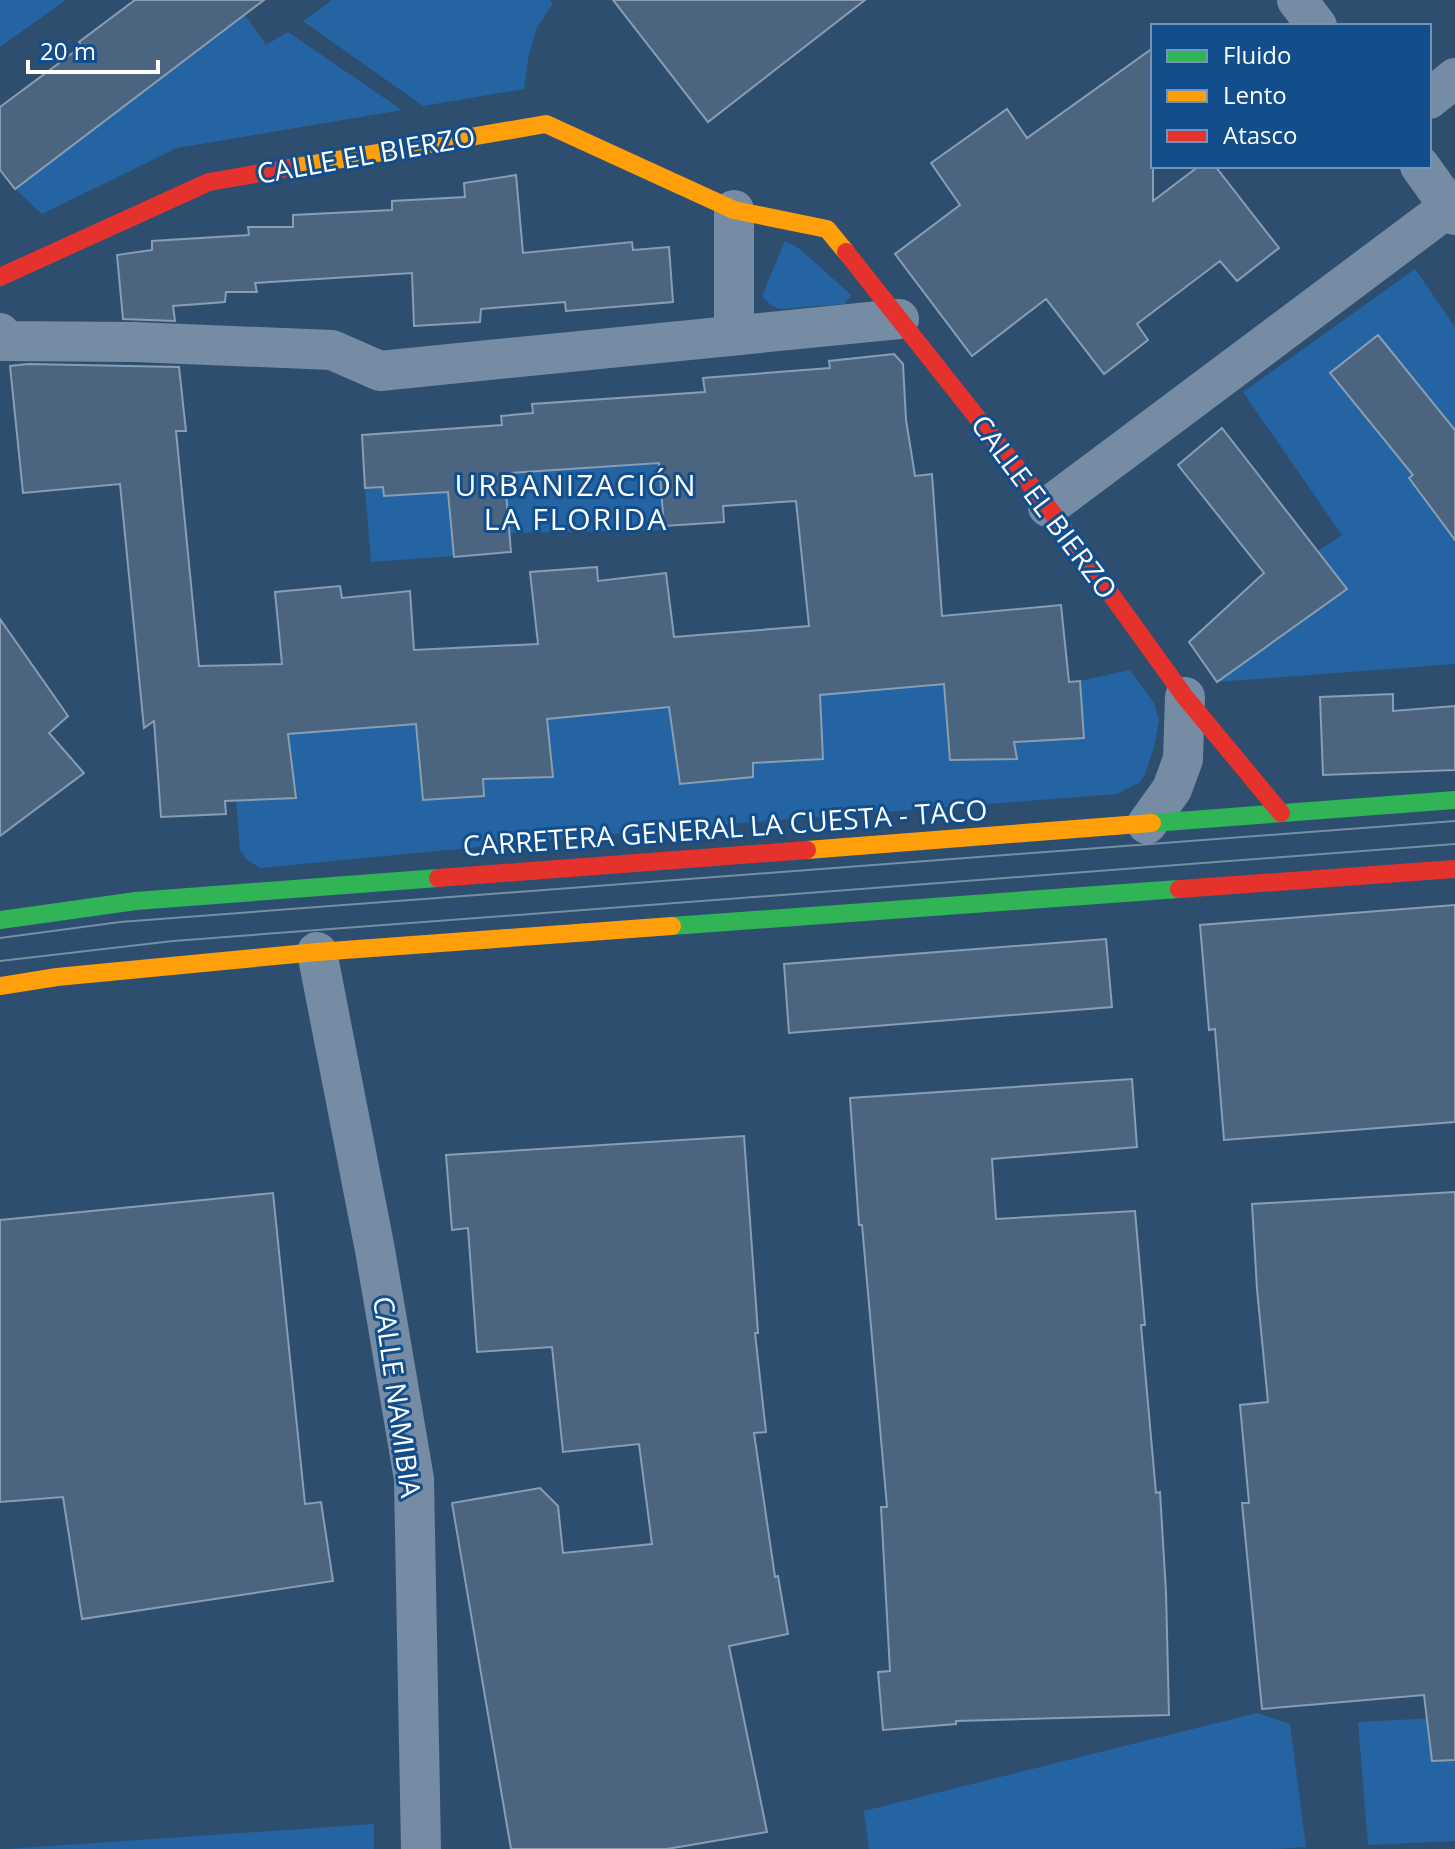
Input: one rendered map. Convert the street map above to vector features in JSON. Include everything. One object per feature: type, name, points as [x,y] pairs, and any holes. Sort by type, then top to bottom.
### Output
[{"type":"main road","name":"CALLE EL BIERZO","points":[[0,277],[209,182],[546,124],[734,210],[827,229],[1048,507],[1185,697],[1281,813]]},
{"type":"main road","name":"CARRETERA GENERAL LA CUESTA - TACO","points":[[0,920],[136,901],[1455,800]]},
{"type":"main road","points":[[0,986],[57,977],[317,952],[1455,869]]},
{"type":"street","points":[[1297,0],[1315,24]]},
{"type":"street","points":[[1431,97],[1455,78]]},
{"type":"street","points":[[1048,507],[1452,211],[1421,168]]},
{"type":"street","points":[[734,210],[734,335]]},
{"type":"street","points":[[0,333],[3,341],[135,342],[332,350],[380,371],[899,319]]},
{"type":"street","points":[[1147,824],[1172,789],[1183,759],[1185,697]]},
{"type":"street","name":"CALLE NAMIBIA","points":[[317,952],[375,1250],[414,1479],[421,1849]]},
{"type":"shaded area","points":[[0,0],[66,0],[0,47]]},
{"type":"shaded area","points":[[332,0],[550,0],[553,4],[537,27],[524,89],[423,106],[303,21]]},
{"type":"shaded area","points":[[245,15],[266,45],[288,32],[402,110],[177,148],[42,214],[15,189]]},
{"type":"shaded area","points":[[785,241],[800,249],[851,295],[845,304],[779,309],[762,296]]},
{"type":"shaded area","points":[[1415,269],[1455,327],[1455,664],[1217,682],[1318,551],[1342,535],[1243,392]]},
{"type":"shaded area","points":[[613,455],[701,467],[659,470],[663,530],[510,533],[511,552],[371,562],[365,488],[478,483],[510,473]]},
{"type":"shaded area","points":[[1130,670],[1154,703],[1159,721],[1145,774],[1140,782],[1117,794],[678,828],[260,868],[246,859],[240,850],[230,726],[348,729],[462,721],[423,799],[484,796],[483,779],[553,777],[498,721],[716,702],[672,725],[678,768],[823,758],[755,686],[992,680],[946,706],[949,747],[1083,738],[1080,681]]},
{"type":"shaded area","points":[[1257,1713],[1290,1724],[1306,1847],[869,1849],[864,1811]]},
{"type":"shaded area","points":[[1455,1717],[1455,1841],[1368,1845],[1358,1722]]},
{"type":"shaded area","points":[[374,1824],[374,1849],[7,1849]]},
{"type":"building","points":[[135,0],[264,0],[15,189],[0,170],[0,107],[82,46],[79,42]]},
{"type":"building","points":[[613,0],[865,0],[708,122]]},
{"type":"building","points":[[1151,49],[1153,201],[1196,168],[1217,168],[1279,248],[1237,281],[1220,261],[1137,324],[1148,340],[1104,374],[1046,299],[972,356],[895,254],[960,205],[931,163],[1007,109],[1027,138]]},
{"type":"building","points":[[516,175],[523,253],[632,242],[633,250],[669,247],[673,302],[566,311],[565,302],[481,309],[480,322],[414,326],[412,273],[255,283],[257,292],[226,292],[225,302],[173,306],[175,321],[123,319],[117,255],[152,250],[152,241],[249,235],[248,227],[293,227],[293,215],[392,210],[392,201],[465,197],[464,183]]},
{"type":"building","points":[[1378,335],[1455,430],[1455,540],[1409,478],[1413,475],[1330,373]]},
{"type":"building","points":[[894,354],[903,364],[906,420],[915,476],[932,474],[942,616],[1061,605],[1069,682],[1080,681],[1084,738],[1014,742],[1017,759],[950,760],[944,684],[820,695],[823,759],[753,763],[753,777],[680,784],[669,707],[547,719],[553,777],[483,779],[484,796],[423,800],[416,724],[288,734],[296,798],[225,801],[226,814],[161,817],[154,721],[144,728],[120,484],[23,493],[10,366],[179,367],[186,431],[176,431],[199,666],[282,664],[275,592],[340,586],[342,598],[410,591],[414,650],[538,644],[530,572],[597,567],[598,581],[666,573],[674,637],[809,626],[796,501],[723,506],[724,522],[664,526],[659,463],[510,473],[510,481],[505,481],[511,552],[454,557],[448,492],[384,496],[383,487],[365,488],[362,435],[502,425],[501,416],[533,413],[532,404],[705,392],[703,378],[830,368],[829,361]]},
{"type":"building","points":[[1222,428],[1347,589],[1217,682],[1189,642],[1264,573],[1178,465]]},
{"type":"building","points":[[0,619],[68,716],[49,733],[84,773],[0,836]]},
{"type":"building","points":[[1393,694],[1393,711],[1455,706],[1455,770],[1323,775],[1320,697]]},
{"type":"building","points":[[1455,905],[1455,1122],[1224,1140],[1215,1029],[1209,1030],[1200,925]]},
{"type":"building","points":[[1106,939],[1112,1007],[789,1033],[784,964]]},
{"type":"building","points":[[1132,1079],[1137,1147],[992,1159],[996,1219],[1135,1211],[1145,1325],[1141,1325],[1156,1493],[1160,1492],[1169,1715],[956,1721],[956,1724],[883,1730],[878,1672],[890,1671],[881,1507],[887,1507],[862,1225],[859,1225],[850,1098]]},
{"type":"building","points":[[744,1136],[758,1333],[755,1333],[766,1432],[754,1433],[775,1577],[778,1576],[788,1634],[729,1646],[767,1832],[667,1849],[511,1849],[452,1503],[540,1488],[558,1506],[563,1553],[652,1544],[639,1444],[563,1452],[552,1347],[477,1352],[468,1228],[452,1230],[446,1155]]},
{"type":"building","points":[[1455,1192],[1455,1760],[1432,1761],[1424,1695],[1262,1709],[1242,1503],[1249,1503],[1240,1405],[1268,1402],[1252,1204]]},
{"type":"building","points":[[273,1193],[305,1504],[321,1502],[333,1581],[82,1619],[63,1497],[0,1502],[0,1220]]},
{"type":"tram line","points":[[0,938],[120,922],[1455,821]]},
{"type":"tram line","points":[[0,961],[173,941],[1455,844]]},
{"type":"traffic: fast","points":[[1152,823],[1455,800]]},
{"type":"traffic: fast","points":[[0,920],[136,901],[438,878]]},
{"type":"traffic: fast","points":[[672,926],[1179,889]]},
{"type":"traffic: slow","points":[[290,168],[546,124],[734,210],[827,229],[846,252]]},
{"type":"traffic: slow","points":[[807,850],[1152,823]]},
{"type":"traffic: slow","points":[[0,986],[57,977],[317,952],[672,926]]},
{"type":"traffic: jam","points":[[0,277],[209,182],[290,168]]},
{"type":"traffic: jam","points":[[846,252],[1048,507],[1185,697],[1281,813]]},
{"type":"traffic: jam","points":[[438,878],[807,850]]},
{"type":"traffic: jam","points":[[1179,889],[1455,869]]},
{"type":"district","name":"URBANIZACIÓN LA FLORIDA","points":[[576,503]]}]
